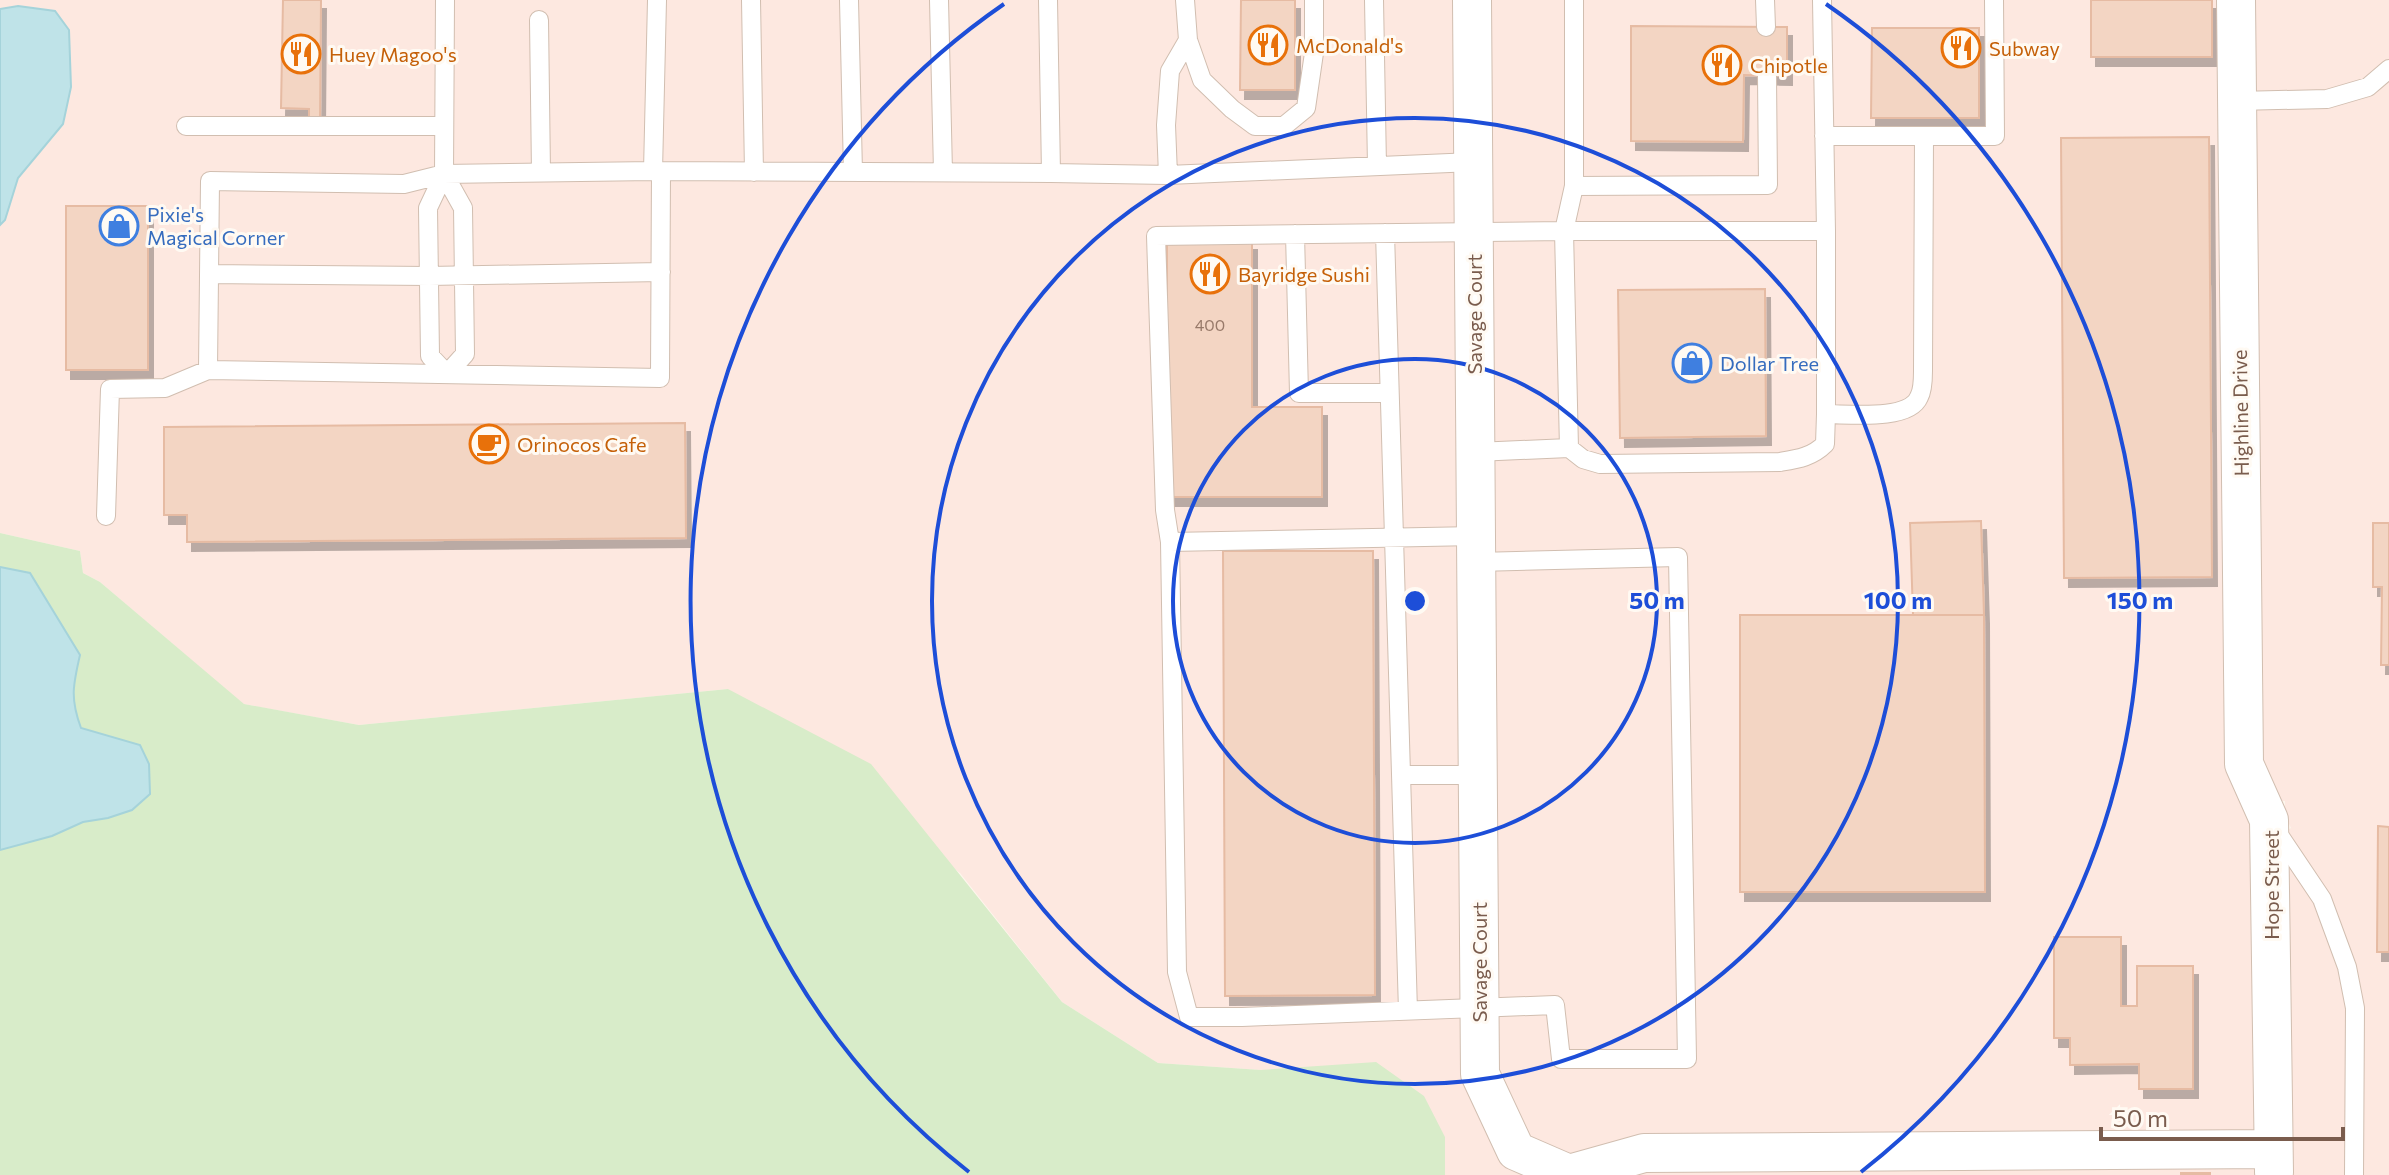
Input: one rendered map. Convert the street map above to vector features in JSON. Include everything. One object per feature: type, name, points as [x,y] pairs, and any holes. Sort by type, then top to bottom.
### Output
[{"type":"street","name":"Savage Court","points":[[1472,0],[1480,1074],[1516,1151],[1569,1174],[1582,1173],[1644,1153],[1934,1163],[2159,1156],[2273,1162]]},
{"type":"street","name":"Highline Drive","points":[[2236,0],[2244,764],[2269,820]]},
{"type":"street","name":"Hope Street","points":[[2269,820],[2273,1162]]},
{"type":"lane","points":[[445,0],[444,174],[428,208],[430,356],[447,374]]},
{"type":"lane","points":[[106,516],[110,389],[165,388],[208,370],[660,378],[657,0]]},
{"type":"lane","points":[[751,0],[754,172]]},
{"type":"lane","points":[[849,0],[853,172]]},
{"type":"lane","points":[[939,0],[943,172]]},
{"type":"lane","points":[[1048,0],[1051,173]]},
{"type":"lane","points":[[1185,0],[1188,40],[1202,80],[1255,126],[1284,126],[1306,108],[1314,53],[1314,0]]},
{"type":"lane","points":[[1374,0],[1377,166]]},
{"type":"lane","points":[[1569,448],[1564,231],[1574,186],[1574,0]]},
{"type":"lane","points":[[1765,0],[1766,27]]},
{"type":"lane","points":[[1476,452],[1569,448],[1583,459],[1600,464],[1780,462],[1805,458],[1825,444],[1826,231],[1822,0]]},
{"type":"lane","points":[[1824,136],[1995,136],[1994,0]]},
{"type":"lane","points":[[539,20],[541,173]]},
{"type":"lane","points":[[1168,175],[1166,125],[1170,71],[1188,40]]},
{"type":"lane","points":[[2237,101],[2327,99],[2368,87],[2389,69]]},
{"type":"lane","points":[[1574,186],[1768,185],[1767,76]]},
{"type":"lane","points":[[186,126],[444,126]]},
{"type":"lane","points":[[1826,414],[1899,412],[1912,407],[1919,399],[1923,371],[1924,136]]},
{"type":"lane","points":[[208,370],[210,181],[404,184],[444,174],[657,171],[1168,175],[1473,162]]},
{"type":"lane","points":[[444,174],[463,208],[465,354],[447,374]]},
{"type":"lane","points":[[1170,542],[1393,537],[1476,549],[1678,557],[1687,1059],[1561,1059],[1555,1005],[1189,1017],[1177,972],[1170,542],[1165,510],[1156,236],[1826,231]]},
{"type":"lane","points":[[1385,233],[1408,1011]]},
{"type":"lane","points":[[1295,234],[1299,393],[1389,393]]},
{"type":"lane","points":[[209,274],[429,276],[661,272]]},
{"type":"lane","points":[[1401,775],[1478,775]]},
{"type":"lane","name":"Hope Street","points":[[2269,820],[2322,899],[2347,967],[2355,1008],[2354,1175]]},
{"type":"shaded area","points":[[0,0],[1456,0],[1464,1075],[1525,1175],[1445,1175],[1445,1137],[1261,1070],[1158,1063],[1062,1002],[960,873],[728,689],[359,725],[243,704],[100,582],[83,573],[80,551],[0,533],[0,225],[5,220],[18,178],[63,124],[18,6],[0,9]]},
{"type":"shaded area","points":[[1489,0],[2219,0],[2253,824],[2256,1131],[1570,1154],[1528,1136],[1497,1070]]},
{"type":"shaded area","points":[[2252,0],[2389,0],[2389,1175],[2290,1175],[2286,831],[2291,828],[2285,815],[2285,801],[2279,801],[2261,759]]},
{"type":"shaded area","points":[[2257,1168],[2257,1175],[1635,1175],[1646,1172]]},
{"type":"green space","points":[[0,533],[80,551],[83,573],[100,582],[244,704],[359,725],[728,689],[871,764],[1062,1002],[1158,1063],[1261,1070],[1376,1062],[1424,1096],[1445,1137],[1445,1175],[0,1175],[0,850],[52,836],[83,822],[108,818],[108,737],[81,728],[74,692],[80,655],[30,573],[0,567]]},
{"type":"water","points":[[18,6],[55,11],[69,30],[71,87],[63,124],[18,178],[5,220],[0,225],[0,9]]},
{"type":"water","points":[[0,567],[30,573],[80,655],[74,692],[81,728],[140,745],[149,764],[150,794],[132,810],[83,822],[52,836],[0,850]]},
{"type":"building","name":"Huey Magoo's","points":[[283,0],[321,0],[320,121],[309,121],[309,109],[281,108]]},
{"type":"building","name":"McDonald's","points":[[1241,0],[1295,0],[1295,90],[1240,90]]},
{"type":"building","points":[[2091,0],[2212,0],[2212,57],[2091,57]]},
{"type":"building","points":[[1631,26],[1787,27],[1787,76],[1744,75],[1743,142],[1631,141]]},
{"type":"building","points":[[1872,28],[1979,28],[1979,118],[1871,118]]},
{"type":"building","points":[[2209,137],[2212,577],[2064,578],[2061,138]]},
{"type":"building","points":[[66,206],[148,206],[148,370],[66,370]]},
{"type":"building","points":[[1167,241],[1252,241],[1252,407],[1322,407],[1322,497],[1167,497]]},
{"type":"building","name":"Dollar Tree","points":[[1765,289],[1766,436],[1620,438],[1618,290]]},
{"type":"building","points":[[685,423],[686,538],[187,542],[187,515],[164,515],[164,427]]},
{"type":"building","points":[[1981,521],[1984,615],[1913,615],[1910,523]]},
{"type":"building","points":[[2373,523],[2389,523],[2389,665],[2381,665],[2382,587],[2373,587]]},
{"type":"building","points":[[1223,551],[1373,551],[1375,995],[1225,996]]},
{"type":"building","points":[[1740,615],[1984,615],[1985,892],[1740,892]]},
{"type":"building","points":[[2378,826],[2389,827],[2389,952],[2377,952]]},
{"type":"building","points":[[2054,937],[2121,937],[2121,1006],[2137,1006],[2137,966],[2193,966],[2193,1089],[2139,1089],[2139,1064],[2070,1065],[2070,1038],[2054,1038]]},
{"type":"building","points":[[2210,1173],[2210,1175],[2181,1175]]},
{"type":"place","name":"McDonald's","points":[[1268,45]]},
{"type":"place","name":"Subway","points":[[1961,48]]},
{"type":"place","name":"Huey Magoo's","points":[[301,54]]},
{"type":"place","name":"Chipotle","points":[[1722,65]]},
{"type":"place","name":"Pixie's Magical Corner","points":[[119,226]]},
{"type":"place","name":"Bayridge Sushi","points":[[1210,274]]},
{"type":"place","name":"Dollar Tree","points":[[1692,363]]},
{"type":"place","name":"Orinocos Cafe","points":[[489,444]]}]
